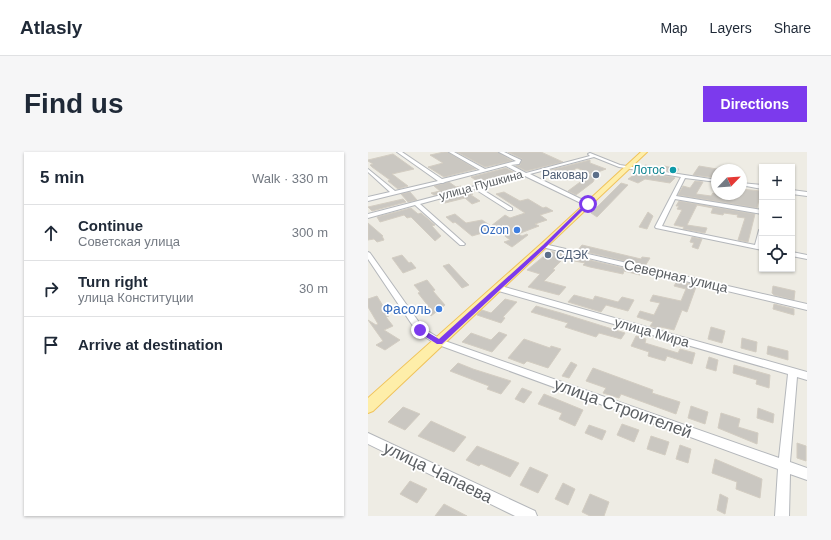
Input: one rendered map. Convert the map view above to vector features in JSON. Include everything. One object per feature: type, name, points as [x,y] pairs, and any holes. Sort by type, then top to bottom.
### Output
[{"type":"main road","points":[[368,407],[644,152]]},
{"type":"street","points":[[399,152],[443,182]]},
{"type":"street","points":[[451,152],[485,171]]},
{"type":"street","points":[[368,199],[443,182],[517,163],[519,161],[501,152]]},
{"type":"street","points":[[585,152],[619,166],[711,180]]},
{"type":"street","name":"улица Пушкина","points":[[368,216],[594,156]]},
{"type":"street","points":[[507,165],[522,174],[588,204]]},
{"type":"street","points":[[368,170],[394,193]]},
{"type":"street","points":[[684,176],[658,227],[759,248]]},
{"type":"street","points":[[747,185],[759,187]]},
{"type":"street","points":[[475,187],[510,209]]},
{"type":"street","points":[[795,192],[807,194]]},
{"type":"street","points":[[673,197],[759,211]]},
{"type":"street","points":[[416,203],[462,244]]},
{"type":"street","name":"Северная улица","points":[[544,246],[807,307]]},
{"type":"street","name":"улица Строителей","points":[[368,254],[420,330],[439,342],[807,474]]},
{"type":"street","points":[[795,255],[807,257]]},
{"type":"street","name":"улица Мира","points":[[498,288],[807,376]]},
{"type":"street","points":[[782,516],[784,465],[793,371]]},
{"type":"street","name":"улица Чапаева","points":[[368,438],[530,516]]},
{"type":"building","points":[[448,152],[476,169],[444,177],[428,167],[443,163],[430,155]]},
{"type":"building","points":[[457,152],[498,152],[512,161],[485,167]]},
{"type":"building","points":[[508,152],[541,152],[563,162],[526,171],[516,166],[520,165],[522,159]]},
{"type":"building","points":[[393,154],[414,169],[392,174],[408,186],[398,189],[388,181],[390,180],[372,167],[370,165],[373,164],[368,161]]},
{"type":"building","points":[[590,160],[590,163],[606,169],[598,172],[593,182],[576,195],[568,191],[591,174],[577,168],[560,178],[543,172]]},
{"type":"building","points":[[645,165],[662,168],[664,166],[679,169],[677,172],[643,167]]},
{"type":"building","points":[[699,166],[711,168],[711,177],[693,175]]},
{"type":"building","points":[[506,168],[517,174],[480,183],[471,177]]},
{"type":"building","points":[[638,172],[675,178],[670,183],[645,179],[638,183],[628,179]]},
{"type":"building","points":[[695,181],[703,182],[696,194],[711,196],[711,200],[747,200],[747,190],[759,191],[759,200],[757,208],[678,195],[683,186],[690,188]]},
{"type":"building","points":[[449,182],[456,187],[461,186],[463,188],[434,195],[431,193],[440,191],[434,186]]},
{"type":"building","points":[[621,183],[628,185],[597,217],[591,213]]},
{"type":"building","points":[[410,192],[417,200],[408,202],[401,194]]},
{"type":"building","points":[[470,192],[473,194],[471,195],[480,201],[472,204],[465,198],[445,203],[440,200]]},
{"type":"building","points":[[504,192],[520,201],[528,199],[543,208],[546,207],[553,211],[540,215],[547,220],[535,224],[539,226],[518,234],[522,236],[528,235],[512,247],[504,242],[510,240],[496,229],[472,236],[455,222],[453,223],[446,217],[455,214],[466,223],[482,220],[491,226],[505,215],[510,218],[525,213],[496,194]]},
{"type":"building","points":[[403,199],[406,202],[372,211],[368,207]]},
{"type":"building","points":[[679,201],[755,214],[748,242],[738,240],[745,218],[737,217],[738,215],[711,213],[713,208],[697,205],[687,225],[707,228],[705,233],[683,229],[684,227],[674,225],[682,210],[677,209],[679,206],[676,206]]},
{"type":"building","points":[[411,208],[418,214],[421,213],[435,225],[432,226],[441,236],[435,241],[411,217],[407,218],[404,215],[380,222],[377,217]]},
{"type":"building","points":[[648,212],[653,216],[647,229],[639,227]]},
{"type":"building","points":[[368,223],[383,236],[384,240],[377,242],[374,239],[368,240]]},
{"type":"building","points":[[692,237],[702,239],[698,249],[692,247],[694,243],[690,242]]},
{"type":"building","points":[[582,245],[641,259],[642,257],[650,258],[645,266],[578,250]]},
{"type":"building","points":[[550,251],[567,255],[553,269],[555,270],[544,281],[566,287],[559,295],[528,287],[540,274],[527,270]]},
{"type":"building","points":[[402,255],[416,268],[403,273],[392,258]]},
{"type":"building","points":[[572,256],[641,272],[640,275],[624,271],[623,274],[590,267],[583,265],[585,263],[569,260]]},
{"type":"building","points":[[449,264],[469,285],[462,288],[443,266]]},
{"type":"building","points":[[427,280],[435,290],[433,291],[445,305],[431,316],[426,308],[429,307],[418,293],[420,292],[414,285]]},
{"type":"building","points":[[677,281],[696,285],[696,287],[687,312],[682,310],[674,330],[661,327],[660,329],[650,326],[653,322],[637,317],[640,311],[654,315],[660,303],[650,301],[653,295],[681,301],[686,289],[674,286]]},
{"type":"building","points":[[773,286],[795,291],[794,300],[774,295],[772,293]]},
{"type":"building","points":[[574,295],[593,300],[595,296],[618,302],[622,297],[634,300],[628,311],[606,305],[601,312],[568,302]]},
{"type":"building","points":[[377,296],[389,316],[386,317],[393,326],[384,330],[400,340],[385,350],[376,345],[383,341],[368,320],[376,325],[378,324],[368,307],[368,299]]},
{"type":"building","points":[[505,299],[517,302],[503,317],[505,318],[501,323],[477,315],[482,310],[491,313]]},
{"type":"building","points":[[774,304],[794,309],[794,315],[773,309]]},
{"type":"building","points":[[536,306],[625,333],[621,339],[599,333],[596,337],[565,327],[568,323],[531,312]]},
{"type":"building","points":[[711,327],[725,331],[722,343],[708,339]]},
{"type":"building","points":[[499,332],[507,335],[492,352],[462,342],[471,333],[491,340]]},
{"type":"building","points":[[636,336],[646,339],[645,343],[678,353],[680,349],[695,353],[692,364],[667,356],[665,361],[648,356],[649,352],[631,346]]},
{"type":"building","points":[[742,338],[757,342],[756,352],[741,348]]},
{"type":"building","points":[[524,339],[550,348],[551,346],[561,349],[548,368],[527,361],[524,364],[508,358]]},
{"type":"building","points":[[768,346],[788,351],[788,360],[767,354]]},
{"type":"building","points":[[709,357],[718,360],[716,371],[706,368]]},
{"type":"building","points":[[571,362],[577,365],[569,378],[562,376]]},
{"type":"building","points":[[458,363],[511,381],[501,394],[487,389],[489,386],[450,371]]},
{"type":"building","points":[[734,365],[770,375],[769,388],[756,384],[757,380],[733,373]]},
{"type":"building","points":[[593,368],[653,390],[652,393],[680,402],[676,414],[621,394],[619,398],[603,393],[606,388],[586,381]]},
{"type":"building","points":[[522,388],[532,392],[524,403],[515,399]]},
{"type":"building","points":[[544,394],[583,410],[575,426],[559,419],[562,413],[538,404]]},
{"type":"building","points":[[691,406],[708,412],[705,424],[688,418]]},
{"type":"building","points":[[403,407],[420,414],[405,430],[388,422]]},
{"type":"building","points":[[758,408],[774,414],[773,423],[757,418]]},
{"type":"building","points":[[721,413],[740,419],[738,427],[758,433],[757,444],[718,428]]},
{"type":"building","points":[[431,421],[466,437],[454,452],[418,436]]},
{"type":"building","points":[[622,424],[639,430],[634,442],[617,435]]},
{"type":"building","points":[[589,425],[606,431],[602,440],[585,433]]},
{"type":"building","points":[[651,436],[669,442],[665,455],[647,449]]},
{"type":"building","points":[[797,443],[806,446],[806,461],[797,458]]},
{"type":"building","points":[[680,445],[691,449],[688,463],[676,459]]},
{"type":"building","points":[[477,446],[519,463],[510,477],[481,464],[479,466],[466,460]]},
{"type":"building","points":[[715,459],[762,479],[760,498],[736,489],[737,482],[712,473]]},
{"type":"building","points":[[530,467],[548,475],[538,493],[520,485]]},
{"type":"building","points":[[410,481],[427,489],[417,503],[400,494]]},
{"type":"building","points":[[563,483],[575,489],[568,505],[555,499]]},
{"type":"building","points":[[590,494],[609,502],[604,516],[590,516],[582,512]]},
{"type":"building","points":[[720,494],[728,498],[725,514],[717,510]]},
{"type":"building","points":[[444,504],[467,516],[435,516]]},
{"type":"place","name":"Лотос","points":[[673,170]]},
{"type":"place","name":"Раковар","points":[[596,175]]},
{"type":"place","name":"Ozon","points":[[517,230]]},
{"type":"place","name":"СДЭК","points":[[548,255]]},
{"type":"place","name":"Фасоль","points":[[439,309]]},
{"type":"route","points":[[420,330],[439,342],[588,204]]}]
